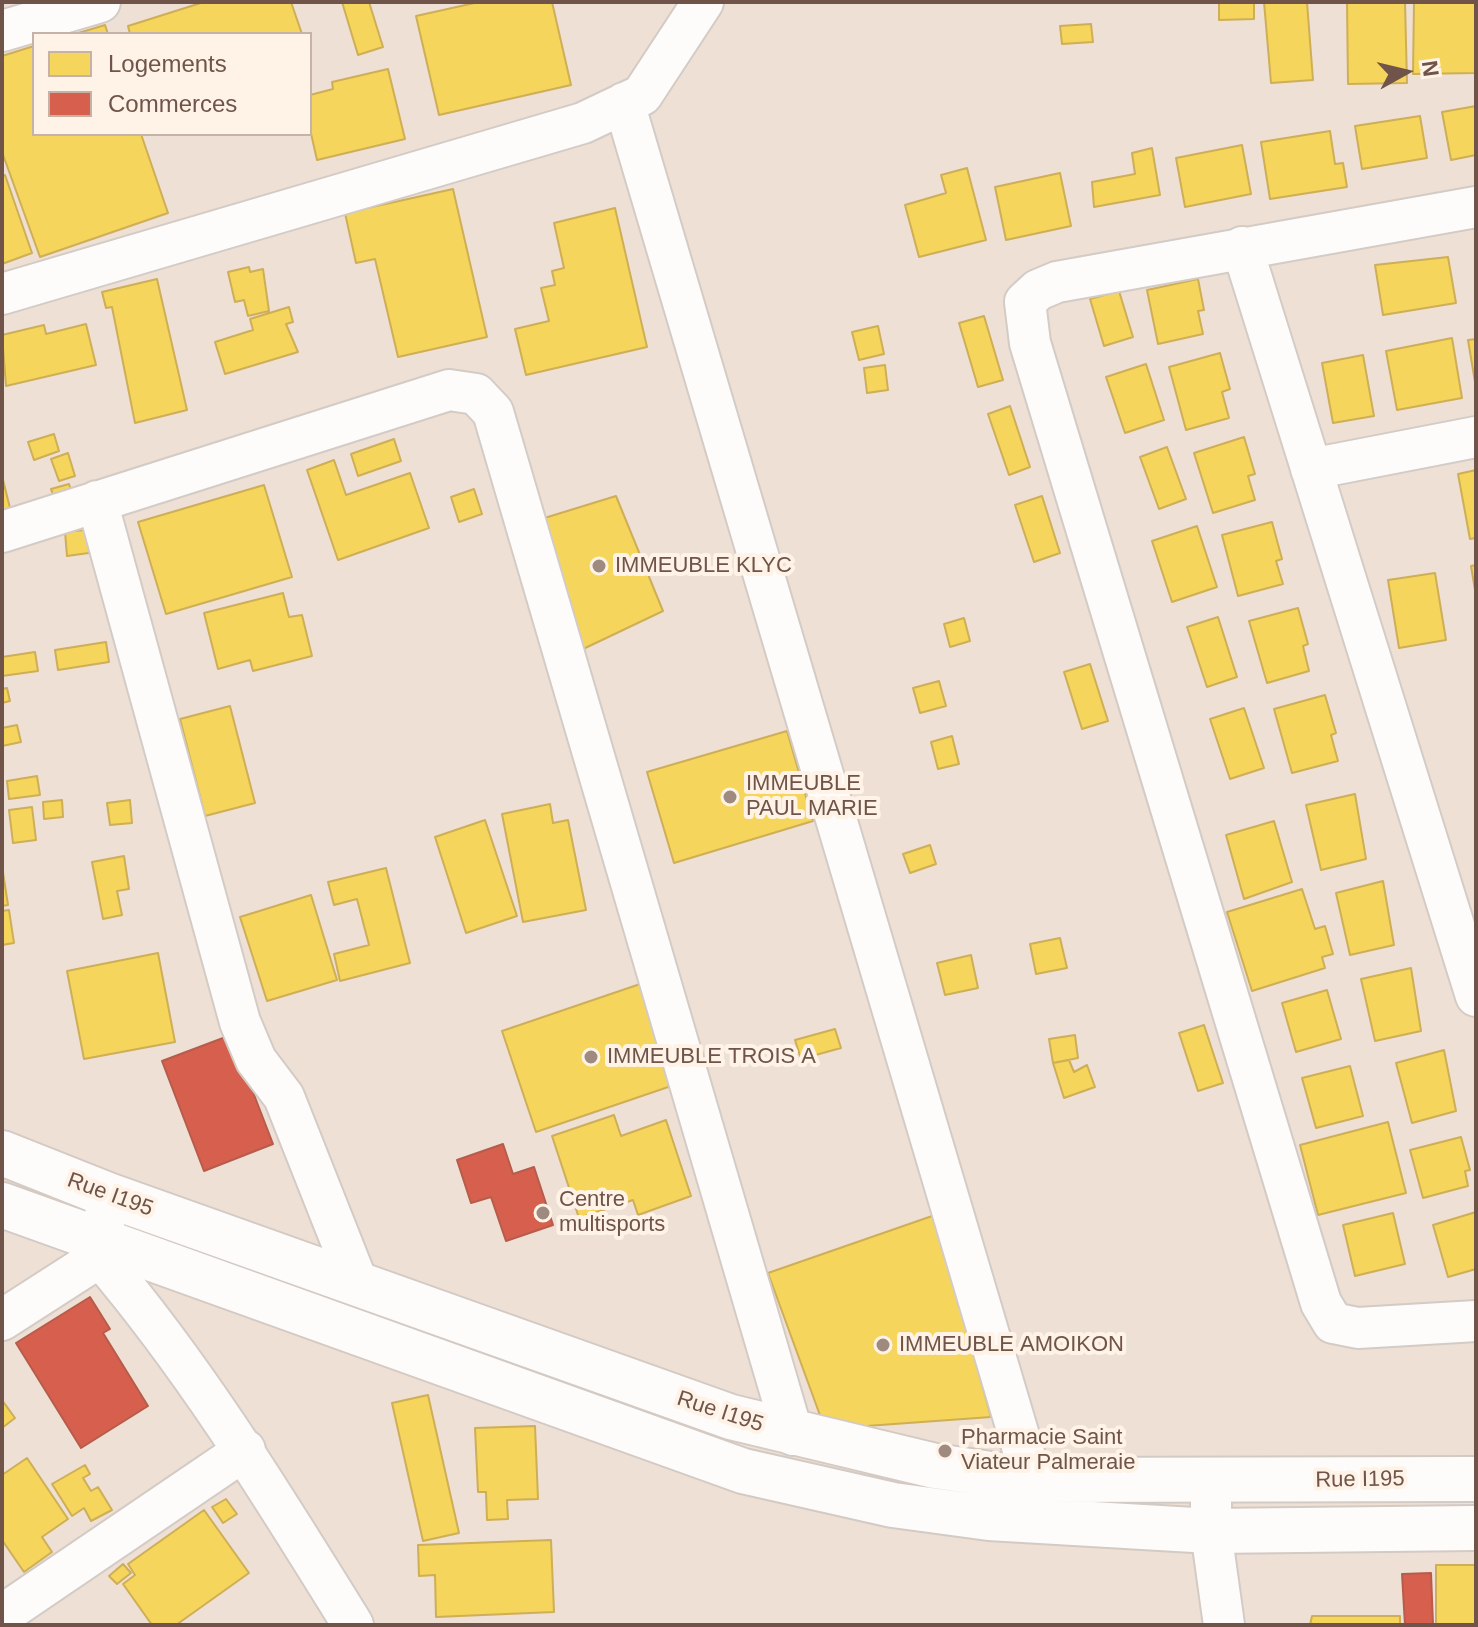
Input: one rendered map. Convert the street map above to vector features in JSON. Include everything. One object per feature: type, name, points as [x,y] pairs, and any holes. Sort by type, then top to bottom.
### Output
[{"type":"main road","name":"Rue I195","points":[[2,1153],[108,1195],[731,1417],[793,1435],[935,1466],[1032,1480],[1476,1479]]},
{"type":"main road","name":"Rue I195","points":[[2,1205],[101,1249],[743,1471],[893,1505],[989,1518],[1211,1531],[1476,1528]]},
{"type":"street","points":[[2,31],[100,2]]},
{"type":"street","points":[[2,294],[583,123],[642,95],[703,2]]},
{"type":"street","points":[[624,103],[1032,1480]]},
{"type":"street","points":[[1476,207],[1057,282],[1038,290],[1025,302],[1030,343],[1321,1303],[1333,1323],[1358,1328],[1476,1321]]},
{"type":"street","points":[[1242,247],[1476,996]]},
{"type":"street","points":[[2,532],[449,390],[476,394],[493,412],[793,1435]]},
{"type":"street","points":[[1311,469],[1476,437]]},
{"type":"street","points":[[97,501],[240,1022],[256,1060],[284,1097],[358,1284]]},
{"type":"street","points":[[108,1195],[101,1249],[245,1450],[353,1625]]},
{"type":"street","points":[[2,1320],[101,1249]]},
{"type":"street","points":[[2,1615],[245,1450]]},
{"type":"street","points":[[1211,1481],[1211,1531],[1224,1625]]},
{"type":"shaded area","points":[[2,2],[1476,2],[1476,1625],[2,1625]]},
{"type":"building: Logements","points":[[204,2],[291,2],[301,32],[130,32],[128,26]]},
{"type":"building: Logements","points":[[342,2],[369,2],[383,47],[358,55]]},
{"type":"building: Logements","points":[[479,2],[552,2],[571,85],[439,115],[416,16]]},
{"type":"building: Logements","points":[[1219,2],[1254,2],[1254,19],[1219,20]]},
{"type":"building: Logements","points":[[1264,2],[1307,2],[1313,80],[1271,83]]},
{"type":"building: Logements","points":[[1347,2],[1405,2],[1407,83],[1348,84]]},
{"type":"building: Logements","points":[[1414,2],[1476,2],[1476,73],[1413,74]]},
{"type":"building: Logements","points":[[1091,24],[1093,42],[1062,44],[1060,26]]},
{"type":"building: Logements","points":[[105,25],[107,32],[82,32]]},
{"type":"building: Logements","points":[[32,47],[32,136],[142,136],[168,213],[40,257],[2,152],[2,56]]},
{"type":"building: Logements","points":[[388,69],[405,139],[317,160],[312,136],[312,94],[333,89],[332,82]]},
{"type":"building: Logements","points":[[1476,106],[1476,155],[1451,160],[1442,112]]},
{"type":"building: Logements","points":[[1420,116],[1427,158],[1362,169],[1355,126]]},
{"type":"building: Logements","points":[[1330,131],[1335,164],[1343,163],[1347,187],[1270,199],[1261,142]]},
{"type":"building: Logements","points":[[1242,145],[1251,194],[1185,207],[1176,158]]},
{"type":"building: Logements","points":[[1152,148],[1160,195],[1094,207],[1092,182],[1135,174],[1132,153]]},
{"type":"building: Logements","points":[[967,168],[986,240],[919,257],[905,205],[946,193],[941,175]]},
{"type":"building: Logements","points":[[1060,173],[1071,226],[1006,240],[995,187]]},
{"type":"building: Logements","points":[[5,175],[32,253],[2,264],[2,176]]},
{"type":"building: Logements","points":[[453,189],[487,337],[398,357],[375,259],[356,263],[345,213]]},
{"type":"building: Logements","points":[[615,208],[647,347],[526,375],[515,329],[549,321],[541,288],[555,285],[552,271],[564,268],[554,223]]},
{"type":"building: Logements","points":[[1448,257],[1456,303],[1383,315],[1375,265]]},
{"type":"building: Logements","points":[[249,267],[250,272],[263,269],[269,311],[248,316],[244,300],[235,302],[228,272]]},
{"type":"building: Logements","points":[[157,279],[187,410],[135,423],[112,307],[106,308],[102,292]]},
{"type":"building: Logements","points":[[1198,279],[1204,310],[1198,311],[1203,334],[1158,344],[1147,290]]},
{"type":"building: Logements","points":[[1119,291],[1133,337],[1104,346],[1090,299]]},
{"type":"building: Logements","points":[[289,307],[293,322],[286,324],[298,352],[225,374],[215,342],[253,330],[250,319]]},
{"type":"building: Logements","points":[[984,316],[1003,380],[978,387],[959,323]]},
{"type":"building: Logements","points":[[86,324],[96,365],[6,386],[2,335],[44,325],[46,334]]},
{"type":"building: Logements","points":[[878,326],[884,354],[859,360],[852,332]]},
{"type":"building: Logements","points":[[1452,338],[1462,398],[1397,410],[1386,351]]},
{"type":"building: Logements","points":[[1476,339],[1476,382],[1475,382],[1468,340]]},
{"type":"building: Logements","points":[[1220,353],[1230,389],[1222,392],[1229,418],[1186,430],[1169,367]]},
{"type":"building: Logements","points":[[1363,355],[1374,416],[1333,423],[1322,363]]},
{"type":"building: Logements","points":[[1146,364],[1164,420],[1125,433],[1106,377]]},
{"type":"building: Logements","points":[[885,365],[888,390],[867,393],[864,368]]},
{"type":"building: Logements","points":[[1010,406],[1030,467],[1009,475],[988,414]]},
{"type":"building: Logements","points":[[54,434],[59,451],[34,460],[28,442]]},
{"type":"building: Logements","points":[[1244,437],[1255,474],[1248,476],[1255,500],[1213,513],[1194,453]]},
{"type":"building: Logements","points":[[394,439],[401,461],[358,476],[351,454]]},
{"type":"building: Logements","points":[[1167,447],[1186,499],[1159,509],[1140,457]]},
{"type":"building: Logements","points":[[68,453],[75,476],[59,481],[51,459]]},
{"type":"building: Logements","points":[[334,460],[346,495],[410,473],[429,528],[338,560],[307,470]]},
{"type":"building: Logements","points":[[1476,470],[1476,538],[1470,539],[1458,474]]},
{"type":"building: Logements","points":[[2,476],[10,508],[2,510]]},
{"type":"building: Logements","points":[[69,484],[74,499],[57,506],[51,489]]},
{"type":"building: Logements","points":[[264,485],[292,577],[166,614],[138,522]]},
{"type":"building: Logements","points":[[474,489],[482,514],[459,522],[451,497]]},
{"type":"building: Logements","name":"IMMEUBLE KLYC","points":[[616,496],[663,611],[581,650],[538,520]]},
{"type":"building: Logements","points":[[1042,496],[1060,553],[1034,562],[1015,505]]},
{"type":"building: Logements","points":[[1272,522],[1282,559],[1276,561],[1283,584],[1238,596],[1222,535]]},
{"type":"building: Logements","points":[[1197,526],[1217,587],[1172,602],[1152,541]]},
{"type":"building: Logements","points":[[94,529],[96,552],[67,556],[65,532]]},
{"type":"building: Logements","points":[[1476,565],[1476,596],[1471,566]]},
{"type":"building: Logements","points":[[1435,573],[1446,640],[1399,648],[1388,580]]},
{"type":"building: Logements","points":[[283,593],[289,617],[302,615],[312,656],[253,671],[250,660],[218,669],[204,613]]},
{"type":"building: Logements","points":[[1298,608],[1308,644],[1303,646],[1309,671],[1267,683],[1249,621]]},
{"type":"building: Logements","points":[[1218,617],[1237,677],[1207,687],[1187,627]]},
{"type":"building: Logements","points":[[964,618],[970,641],[950,647],[944,624]]},
{"type":"building: Logements","points":[[106,642],[109,662],[58,670],[55,650]]},
{"type":"building: Logements","points":[[35,652],[38,671],[2,676],[2,657]]},
{"type":"building: Logements","points":[[1090,664],[1108,721],[1082,729],[1064,672]]},
{"type":"building: Logements","points":[[939,681],[946,706],[920,713],[913,688]]},
{"type":"building: Logements","points":[[7,688],[10,701],[2,703],[2,689]]},
{"type":"building: Logements","points":[[1325,695],[1336,733],[1331,735],[1338,761],[1292,773],[1274,709]]},
{"type":"building: Logements","points":[[230,706],[255,803],[205,816],[180,719]]},
{"type":"building: Logements","points":[[1244,708],[1264,768],[1230,779],[1210,719]]},
{"type":"building: Logements","points":[[17,725],[21,742],[2,746],[2,728]]},
{"type":"building: Logements","name":"IMMEUBLE PAUL MARIE","points":[[787,731],[813,821],[674,863],[647,772]]},
{"type":"building: Logements","points":[[952,736],[959,764],[938,769],[931,742]]},
{"type":"building: Logements","points":[[37,776],[40,795],[9,799],[7,781]]},
{"type":"building: Logements","points":[[1355,794],[1366,859],[1321,870],[1306,805]]},
{"type":"building: Logements","points":[[62,800],[63,817],[44,819],[43,802]]},
{"type":"building: Logements","points":[[130,800],[132,823],[110,825],[107,803]]},
{"type":"building: Logements","points":[[550,804],[553,823],[568,820],[586,910],[523,922],[502,814]]},
{"type":"building: Logements","points":[[32,807],[36,840],[13,843],[9,810]]},
{"type":"building: Logements","points":[[485,820],[517,916],[466,933],[435,837]]},
{"type":"building: Logements","points":[[1274,821],[1292,882],[1244,899],[1226,835]]},
{"type":"building: Logements","points":[[930,845],[936,864],[910,873],[903,854]]},
{"type":"building: Logements","points":[[124,856],[129,889],[117,891],[122,915],[103,919],[92,862]]},
{"type":"building: Logements","points":[[2,866],[8,905],[2,906]]},
{"type":"building: Logements","points":[[386,868],[410,963],[340,981],[334,954],[369,945],[357,899],[334,905],[328,882]]},
{"type":"building: Logements","points":[[1383,881],[1394,945],[1350,955],[1336,893]]},
{"type":"building: Logements","points":[[1302,889],[1315,929],[1325,926],[1333,954],[1322,957],[1325,968],[1252,991],[1227,912]]},
{"type":"building: Logements","points":[[311,895],[337,980],[267,1001],[240,917]]},
{"type":"building: Logements","points":[[9,910],[14,943],[2,945],[2,911]]},
{"type":"building: Logements","points":[[1060,938],[1067,968],[1036,974],[1030,944]]},
{"type":"building: Logements","points":[[158,953],[175,1042],[84,1059],[67,971]]},
{"type":"building: Logements","points":[[971,955],[978,988],[945,995],[937,963]]},
{"type":"building: Logements","points":[[1411,968],[1421,1031],[1375,1041],[1361,979]]},
{"type":"building: Logements","name":"IMMEUBLE TROIS A","points":[[646,982],[680,1083],[536,1132],[502,1031]]},
{"type":"building: Logements","points":[[1327,990],[1341,1039],[1296,1052],[1282,1003]]},
{"type":"building: Logements","points":[[1204,1025],[1223,1083],[1198,1091],[1179,1033]]},
{"type":"building: Logements","points":[[835,1029],[841,1048],[801,1059],[795,1040]]},
{"type":"building: Logements","points":[[1075,1035],[1078,1058],[1053,1063],[1049,1039]]},
{"type":"building: Logements","points":[[1444,1050],[1456,1111],[1412,1123],[1396,1063]]},
{"type":"building: Logements","points":[[1069,1060],[1074,1072],[1087,1065],[1095,1087],[1064,1098],[1053,1063]]},
{"type":"building: Logements","points":[[1350,1066],[1363,1116],[1316,1128],[1302,1078]]},
{"type":"building: Logements","points":[[614,1115],[621,1136],[666,1120],[691,1196],[638,1215],[633,1200],[579,1218],[552,1136]]},
{"type":"building: Logements","points":[[1388,1122],[1406,1193],[1318,1215],[1300,1145]]},
{"type":"building: Logements","points":[[1461,1137],[1470,1170],[1465,1171],[1468,1186],[1423,1198],[1410,1150]]},
{"type":"building: Logements","points":[[1476,1212],[1476,1269],[1448,1277],[1433,1225]]},
{"type":"building: Logements","points":[[1393,1213],[1405,1264],[1355,1276],[1343,1225]]},
{"type":"building: Logements","name":"IMMEUBLE AMOIKON","points":[[935,1215],[991,1417],[825,1429],[768,1273]]},
{"type":"building: Logements","points":[[428,1395],[459,1533],[423,1541],[392,1403]]},
{"type":"building: Logements","points":[[2,1400],[15,1418],[2,1428]]},
{"type":"building: Logements","points":[[535,1426],[538,1499],[507,1500],[508,1519],[487,1520],[486,1492],[478,1492],[475,1428]]},
{"type":"building: Logements","points":[[27,1458],[68,1519],[42,1537],[52,1552],[24,1572],[2,1540],[2,1475]]},
{"type":"building: Logements","points":[[85,1465],[90,1474],[83,1478],[91,1491],[98,1487],[112,1510],[91,1521],[84,1508],[72,1516],[52,1484]]},
{"type":"building: Logements","points":[[226,1499],[237,1514],[223,1523],[212,1507]]},
{"type":"building: Logements","points":[[204,1510],[249,1573],[176,1625],[152,1625],[123,1584],[135,1575],[128,1564]]},
{"type":"building: Logements","points":[[551,1540],[554,1612],[436,1617],[435,1575],[419,1576],[418,1545]]},
{"type":"building: Logements","points":[[123,1564],[131,1573],[117,1584],[109,1576]]},
{"type":"building: Logements","points":[[1436,1565],[1476,1565],[1476,1625],[1436,1625]]},
{"type":"building: Logements","points":[[1312,1616],[1400,1616],[1400,1625],[1310,1625]]},
{"type":"building: Commerces","points":[[231,1035],[273,1144],[204,1171],[162,1061]]},
{"type":"building: Commerces","points":[[503,1144],[513,1174],[534,1167],[553,1225],[506,1241],[491,1197],[471,1203],[457,1160]]},
{"type":"building: Commerces","points":[[90,1297],[110,1329],[103,1333],[148,1406],[81,1448],[16,1343]]},
{"type":"building: Commerces","points":[[1431,1573],[1433,1625],[1405,1625],[1402,1574]]},
{"type":"place","name":"IMMEUBLE KLYC","points":[[599,566]]},
{"type":"place","name":"IMMEUBLE PAUL MARIE","points":[[730,797]]},
{"type":"place","name":"IMMEUBLE TROIS A","points":[[591,1057]]},
{"type":"place","name":"Centre multisports","points":[[543,1213]]},
{"type":"place","name":"IMMEUBLE AMOIKON","points":[[883,1345]]},
{"type":"place","name":"Pharmacie Saint Viateur Palmeraie","points":[[945,1451]]}]
